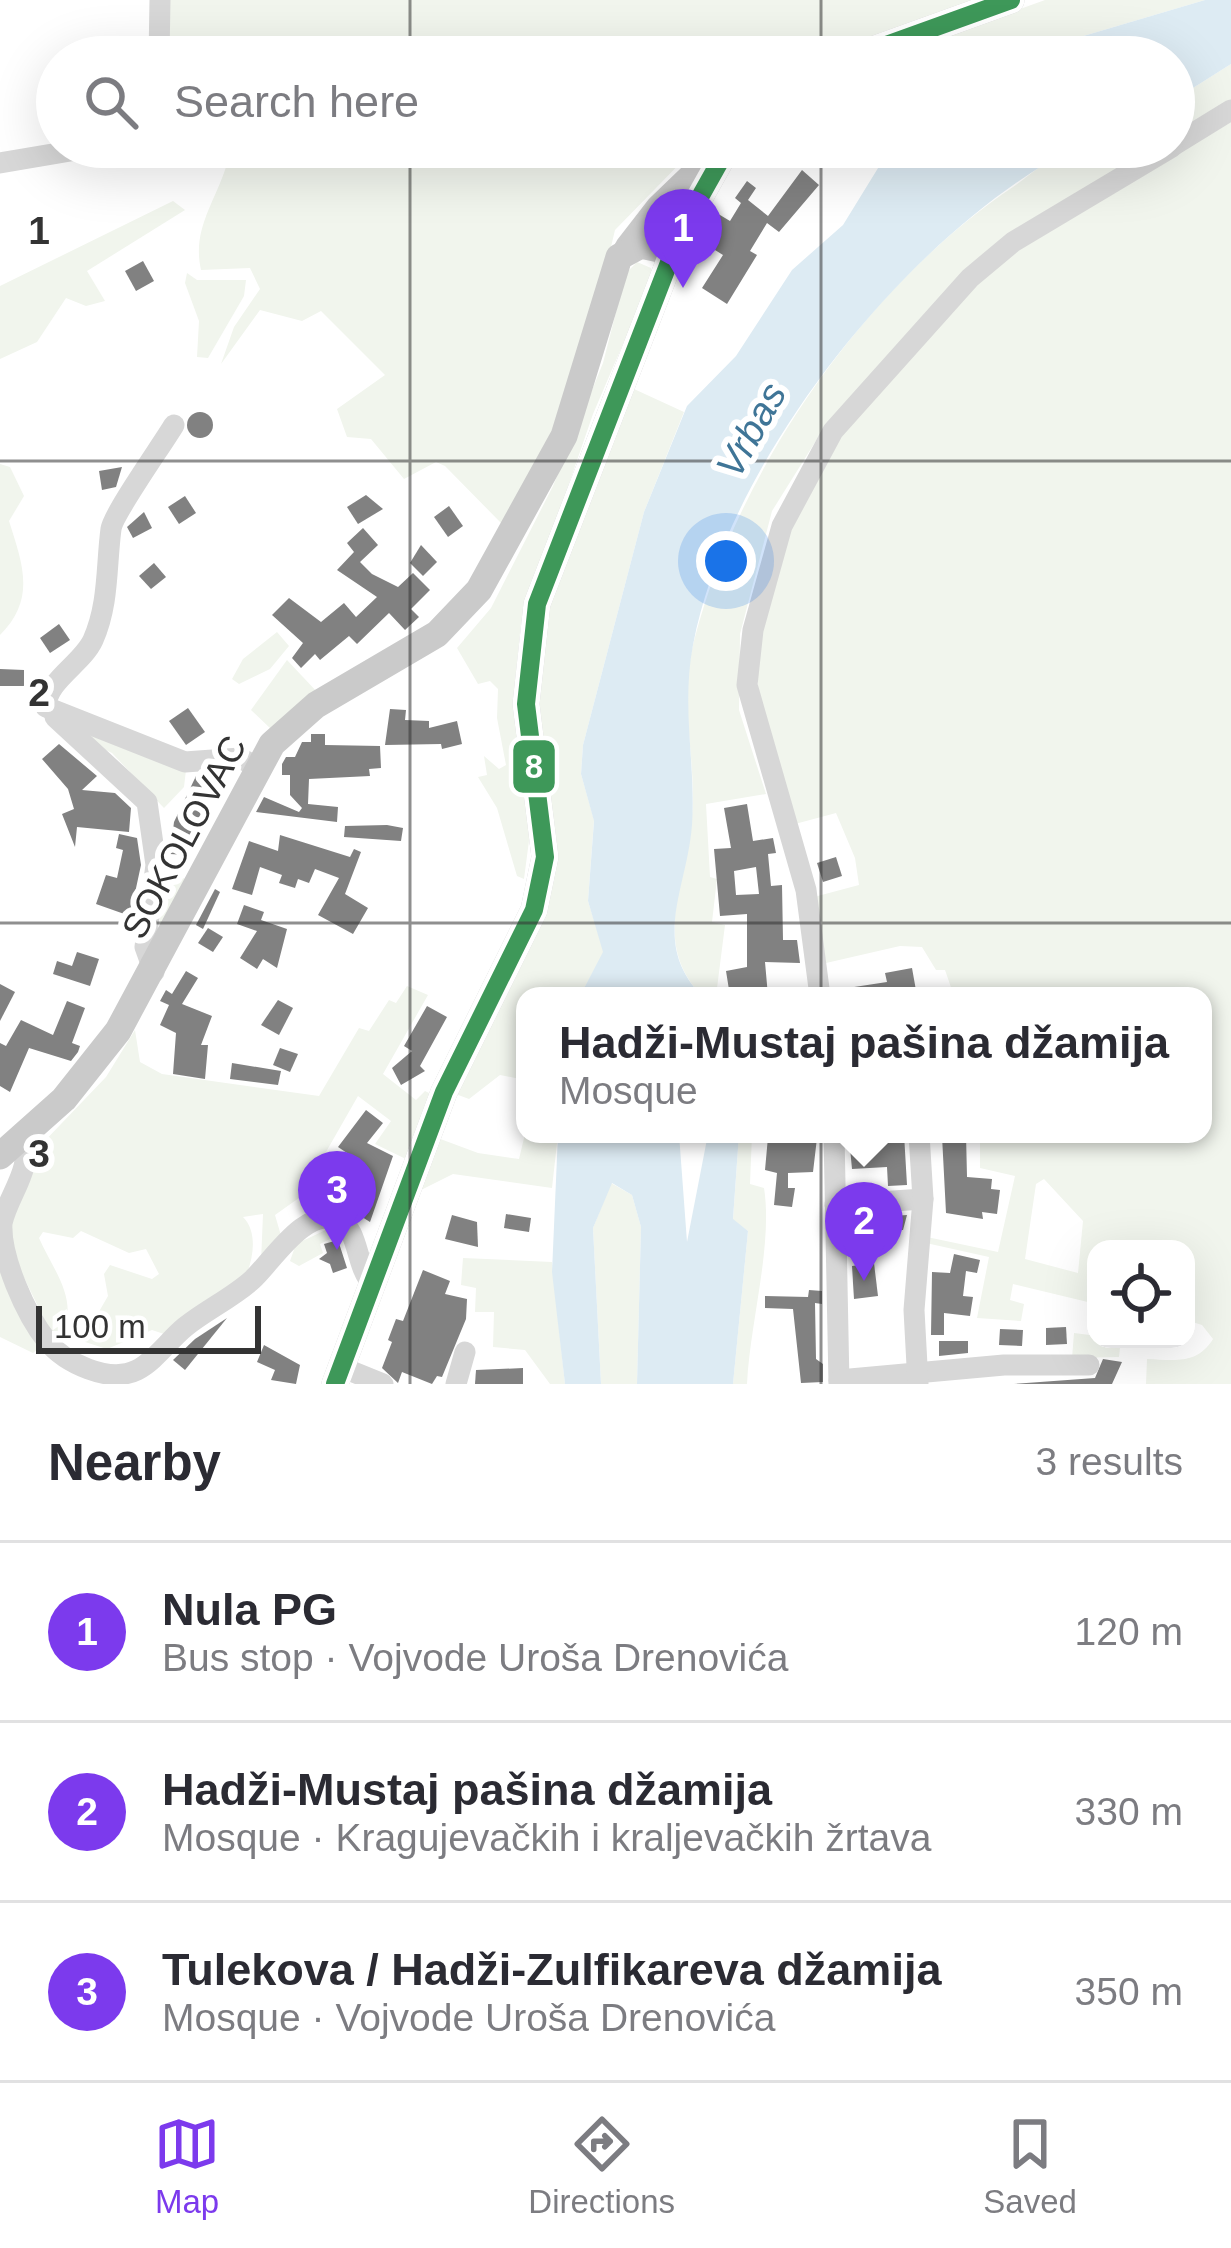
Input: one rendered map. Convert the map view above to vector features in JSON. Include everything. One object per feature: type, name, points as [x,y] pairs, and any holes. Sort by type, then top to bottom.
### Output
[{"type":"main road","points":[[911,36],[1011,0]]},
{"type":"main road","name":"SOKOLOVAC","points":[[0,1156],[90,1070],[154,971],[257,766],[304,713],[437,634],[479,590],[564,436],[595,346],[613,267],[659,208],[703,168]]},
{"type":"main road","points":[[338,1375],[452,1076],[539,893],[545,845],[525,690],[533,619],[560,534],[673,252],[715,168]]},
{"type":"main road","points":[[628,248],[655,245],[673,252]]},
{"type":"street","points":[[159,36],[160,0]]},
{"type":"street","points":[[1195,132],[1231,110]]},
{"type":"street","points":[[0,163],[36,157]]},
{"type":"street","points":[[819,987],[806,890],[746,685],[753,630],[782,526],[833,431],[970,278],[1013,242],[1136,168]]},
{"type":"street","points":[[154,971],[145,947],[156,865],[147,802],[112,775],[50,712],[47,692],[86,654],[101,620],[116,517],[174,424]]},
{"type":"street","points":[[50,712],[128,736],[185,762],[240,758],[257,766]]},
{"type":"street","points":[[23,1137],[27,1159],[2,1226],[4,1253],[38,1330],[77,1365],[119,1375],[138,1370],[184,1328],[251,1280],[283,1245],[321,1220],[336,1219],[347,1226],[372,1283]]},
{"type":"street","points":[[834,1143],[839,1382],[1089,1365]]},
{"type":"street","points":[[916,1378],[923,1199],[920,1143]]},
{"type":"street","points":[[835,1205],[923,1199]]},
{"type":"street","points":[[456,1384],[465,1352]]},
{"type":"street","points":[[338,1375],[383,1384]]},
{"type":"shaded area","points":[[150,0],[980,0],[877,36],[166,36]]},
{"type":"shaded area","points":[[1045,0],[1205,0],[1084,36],[945,36]]},
{"type":"shaded area","points":[[1231,64],[1231,1384],[1146,1384],[1147,1359],[1192,1357],[1213,1339],[1195,1323],[1195,1240],[1087,1240],[1087,1302],[1013,1284],[1010,1300],[1024,1304],[1021,1321],[977,1318],[989,1257],[926,1243],[927,1237],[998,1252],[1015,1176],[980,1168],[980,1143],[1212,1143],[1212,987],[951,987],[945,970],[936,970],[922,947],[900,946],[826,963],[814,897],[859,885],[855,858],[836,813],[795,824],[765,730],[758,665],[776,563],[822,431],[772,511],[740,634],[739,710],[766,794],[706,804],[710,877],[717,879],[712,922],[725,925],[717,987],[695,987],[678,954],[676,911],[693,794],[687,707],[690,661],[716,573],[777,445],[860,327],[959,227],[1039,168],[1195,168],[1195,87]],"holes":[[[1044,1179],[1083,1221],[1078,1273],[1025,1259],[1036,1184]]]},
{"type":"shaded area","points":[[226,168],[676,168],[615,230],[594,319],[542,461],[502,524],[445,466],[436,462],[404,479],[371,439],[347,437],[337,409],[385,375],[321,311],[302,321],[260,310],[221,364],[234,327],[260,289],[250,268],[201,270],[202,230]]},
{"type":"shaded area","points":[[173,201],[185,210],[87,271],[105,301],[86,306],[66,298],[37,342],[0,359],[0,286]]},
{"type":"shaded area","points":[[637,262],[653,274],[593,414],[521,623],[515,681],[530,833],[524,879],[517,876],[497,808],[478,777],[487,775],[484,756],[499,769],[506,765],[497,718],[498,689],[490,681],[478,684],[457,648],[491,608],[553,486],[603,363],[626,273]]},
{"type":"shaded area","points":[[187,273],[197,280],[246,280],[244,296],[208,358],[197,357],[199,321],[185,283]]},
{"type":"shaded area","points":[[634,389],[684,412],[644,512],[583,745],[581,774],[594,820],[588,901],[604,952],[585,987],[516,987],[516,1078],[500,1075],[469,1099],[453,1093],[538,928],[536,723],[543,624]]},
{"type":"shaded area","points":[[0,464],[10,467],[24,496],[9,521],[22,567],[22,595],[19,608],[0,635]]},
{"type":"shaded area","points":[[277,632],[289,646],[270,669],[239,684],[232,679],[243,659]]},
{"type":"shaded area","points":[[287,660],[318,693],[272,730],[251,710]]},
{"type":"shaded area","points":[[56,726],[119,740],[186,770],[184,787],[164,808],[112,753]]},
{"type":"shaded area","points":[[163,871],[191,881],[159,936]]},
{"type":"shaded area","points":[[407,986],[428,995],[383,1074],[416,1100],[425,1091],[435,1096],[410,1161],[375,1144],[391,1121],[358,1096],[326,1152],[353,1171],[342,1206],[313,1188],[275,1215],[282,1239],[261,1262],[263,1214],[243,1217],[253,1244],[247,1273],[167,1335],[152,1330],[107,1349],[82,1341],[108,1296],[104,1274],[110,1265],[152,1279],[159,1274],[146,1249],[129,1253],[81,1231],[73,1238],[43,1232],[39,1238],[68,1307],[64,1332],[53,1337],[9,1247],[13,1212],[38,1148],[106,1077],[135,1030],[140,1062],[162,1074],[319,1096],[359,1028],[369,1031],[389,1000],[396,1003]]},
{"type":"shaded area","points":[[435,1137],[478,1153],[519,1159],[523,1143],[557,1143],[552,1188],[453,1174],[415,1193]]},
{"type":"shaded area","points":[[738,1143],[752,1143],[750,1184],[764,1188],[766,1210],[747,1384],[733,1384],[748,1231],[733,1220]]},
{"type":"shaded area","points":[[611,1183],[632,1195],[641,1227],[637,1384],[601,1384],[593,1228]]},
{"type":"shaded area","points":[[330,1228],[332,1238],[320,1244],[323,1253],[299,1266],[290,1261],[296,1244]]},
{"type":"shaded area","points":[[0,1257],[37,1337],[39,1348],[33,1353],[0,1337]]},
{"type":"shaded area","points":[[463,1258],[552,1262],[565,1384],[550,1384],[525,1350],[493,1347],[494,1312],[475,1312],[476,1288],[461,1285]]},
{"type":"shaded area","points":[[1074,1333],[1087,1335],[1087,1348],[1120,1348],[1119,1357],[1072,1358]]},
{"type":"water","points":[[1205,0],[1231,0],[1231,64],[1195,87],[1195,36],[1084,36]]},
{"type":"water","name":"Vrbas","points":[[878,168],[1040,168],[950,235],[890,293],[785,428],[744,501],[713,574],[690,668],[692,825],[675,935],[678,956],[695,987],[585,987],[603,952],[588,901],[594,821],[581,774],[583,745],[644,512],[687,406],[736,356],[792,270],[843,225]]},
{"type":"water","points":[[558,1143],[680,1143],[687,1242],[706,1143],[738,1143],[733,1219],[748,1231],[733,1384],[637,1384],[641,1227],[632,1195],[612,1183],[593,1228],[601,1384],[565,1384],[552,1272]]},
{"type":"building","points":[[802,170],[819,185],[779,232],[767,223],[750,251],[757,255],[727,304],[702,288],[723,255],[699,240],[715,212],[730,221],[741,203],[735,198],[747,181],[756,188],[748,200],[768,216]]},
{"type":"building","points":[[143,261],[154,281],[136,291],[125,271]]},
{"type":"building","points":[[200,412],[213,425],[200,438],[187,425]]},
{"type":"building","points":[[122,467],[116,487],[102,490],[99,471]]},
{"type":"building","points":[[366,495],[383,509],[358,524],[347,507]]},
{"type":"building","points":[[185,496],[196,513],[179,524],[168,507]]},
{"type":"building","points":[[449,506],[463,526],[448,537],[434,517]]},
{"type":"building","points":[[144,512],[152,528],[133,538],[127,527]]},
{"type":"building","points":[[363,528],[378,545],[360,562],[372,574],[398,587],[413,573],[430,590],[411,609],[419,617],[405,630],[389,613],[357,644],[349,636],[320,660],[315,654],[301,668],[292,658],[303,643],[272,615],[289,598],[321,622],[344,603],[356,617],[377,597],[337,570],[354,552],[347,543]]},
{"type":"building","points":[[421,545],[437,562],[423,576],[410,563]]},
{"type":"building","points":[[154,563],[166,577],[151,589],[139,576]]},
{"type":"building","points":[[59,624],[70,640],[50,653],[40,638]]},
{"type":"building","points":[[0,669],[24,670],[24,686],[0,686]]},
{"type":"building","points":[[188,708],[205,732],[186,745],[169,721]]},
{"type":"building","points":[[390,709],[406,710],[405,720],[429,721],[429,728],[457,721],[462,744],[442,749],[441,744],[385,745]]},
{"type":"building","points":[[311,734],[325,734],[325,745],[380,746],[381,768],[369,769],[370,776],[309,779],[308,804],[338,807],[337,822],[256,812],[264,797],[299,812],[302,808],[290,795],[290,775],[282,775],[282,764],[286,757],[295,757],[302,742],[311,742]]},
{"type":"building","points":[[59,744],[97,776],[82,790],[115,793],[131,808],[129,832],[77,827],[75,847],[62,814],[74,809],[68,789],[42,759]]},
{"type":"building","points":[[196,776],[216,785],[188,841],[187,855],[170,854],[174,822]]},
{"type":"building","points":[[747,804],[753,841],[773,838],[776,853],[768,854],[771,886],[782,885],[783,940],[797,940],[800,963],[765,962],[767,987],[729,987],[726,971],[747,967],[747,914],[720,916],[714,849],[731,848],[724,808]],"holes":[[[756,867],[759,894],[736,895],[734,871]]]},
{"type":"building","points":[[345,826],[403,828],[401,841],[344,837]]},
{"type":"building","points":[[119,834],[137,838],[141,865],[130,916],[96,904],[106,875],[117,878],[123,850],[116,848]]},
{"type":"building","points":[[280,835],[350,857],[354,849],[361,852],[345,894],[368,908],[353,934],[318,915],[339,878],[315,869],[309,883],[298,879],[295,888],[279,883],[282,875],[260,867],[252,895],[232,889],[249,841],[278,851]]},
{"type":"building","points":[[836,857],[842,876],[823,882],[817,863]]},
{"type":"building","points":[[215,889],[220,892],[203,929],[196,925]]},
{"type":"building","points":[[244,905],[264,912],[261,920],[287,929],[277,968],[263,959],[257,969],[240,958],[257,931],[237,924]]},
{"type":"building","points":[[208,928],[223,937],[213,952],[198,943]]},
{"type":"building","points":[[77,952],[99,959],[90,986],[53,974],[57,961],[72,966]]},
{"type":"building","points":[[912,968],[915,987],[854,987],[887,982],[885,973]]},
{"type":"building","points":[[186,971],[198,978],[182,1004],[212,1016],[201,1045],[208,1045],[205,1079],[173,1074],[176,1033],[160,1025],[169,1005],[160,1001],[166,990],[172,994]]},
{"type":"building","points":[[0,984],[15,992],[0,1021]]},
{"type":"building","points":[[278,1000],[293,1008],[279,1035],[261,1025]]},
{"type":"building","points":[[67,1001],[85,1008],[72,1043],[80,1046],[71,1061],[29,1048],[10,1092],[0,1086],[0,1043],[6,1046],[21,1020],[53,1035]]},
{"type":"building","points":[[427,1006],[447,1017],[420,1066],[425,1071],[401,1085],[392,1068],[412,1051],[404,1046]]},
{"type":"building","points":[[280,1048],[298,1054],[290,1072],[273,1065]]},
{"type":"building","points":[[232,1063],[281,1071],[278,1085],[230,1079]]},
{"type":"building","points":[[366,1110],[383,1123],[367,1143],[393,1156],[370,1222],[351,1210],[365,1165],[338,1147]]},
{"type":"building","points":[[767,1143],[816,1143],[813,1172],[788,1173],[788,1188],[795,1188],[792,1207],[774,1205],[777,1173],[765,1170]]},
{"type":"building","points":[[859,1143],[905,1143],[907,1185],[888,1186],[887,1167],[852,1169],[850,1148],[860,1148]]},
{"type":"building","points":[[942,1143],[966,1143],[967,1177],[992,1179],[991,1189],[1000,1190],[997,1214],[982,1212],[983,1219],[946,1213]]},
{"type":"building","points":[[506,1214],[531,1218],[529,1232],[504,1228]]},
{"type":"building","points":[[452,1215],[477,1222],[478,1247],[445,1239]]},
{"type":"building","points":[[907,1215],[903,1230],[883,1229],[882,1236],[851,1235],[851,1219]]},
{"type":"building","points":[[338,1240],[347,1268],[333,1273],[330,1264],[319,1259],[327,1253],[324,1244]]},
{"type":"building","points":[[954,1254],[980,1260],[977,1273],[966,1271],[963,1296],[973,1297],[970,1316],[944,1313],[944,1335],[931,1335],[932,1272],[950,1273]]},
{"type":"building","points":[[874,1263],[878,1296],[854,1299],[852,1266]]},
{"type":"building","points":[[423,1270],[450,1281],[445,1294],[467,1299],[466,1319],[442,1377],[437,1376],[432,1384],[402,1372],[398,1383],[382,1368],[392,1342],[388,1340],[396,1319],[403,1321]]},
{"type":"building","points":[[809,1290],[822,1291],[822,1304],[815,1303],[816,1359],[823,1364],[823,1382],[801,1383],[793,1309],[765,1308],[765,1296],[808,1297]]},
{"type":"building","points":[[227,1318],[185,1370],[173,1360],[195,1339]]},
{"type":"building","points":[[1066,1327],[1067,1344],[1046,1345],[1046,1328]]},
{"type":"building","points":[[1000,1329],[1023,1330],[1022,1346],[999,1345]]},
{"type":"building","points":[[939,1341],[968,1341],[968,1353],[939,1356]]},
{"type":"building","points":[[264,1345],[300,1365],[296,1384],[271,1380],[275,1370],[257,1362]]},
{"type":"building","points":[[1103,1359],[1122,1362],[1112,1384],[1014,1384],[1095,1378]]},
{"type":"building","points":[[523,1368],[523,1384],[475,1384],[476,1370]]},
{"type":"transit line","name":"8","points":[[911,36],[1011,0]]},
{"type":"transit line","name":"8","points":[[335,1384],[444,1092],[534,910],[545,857],[526,704],[537,604],[682,229],[716,168]]},
{"type":"place","name":"Nula PG","points":[[683,288]]},
{"type":"place","name":"Tulekova / Hadži-Zulfikareva džamija","points":[[337,1250]]},
{"type":"place","name":"Hadži-Mustaj pašina džamija","points":[[864,1281]]}]
